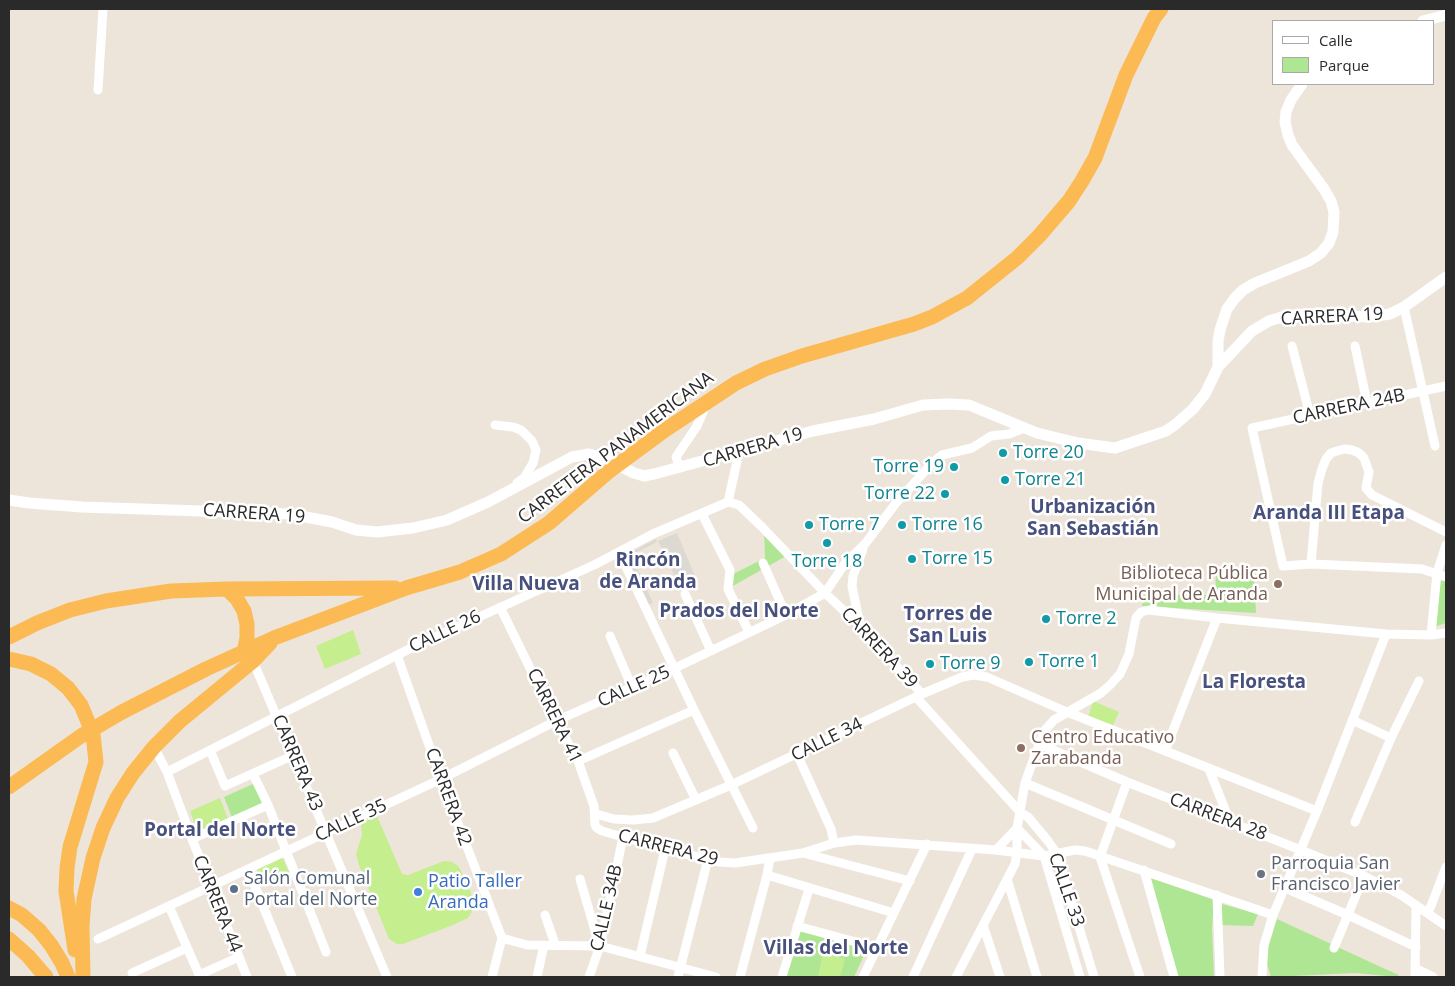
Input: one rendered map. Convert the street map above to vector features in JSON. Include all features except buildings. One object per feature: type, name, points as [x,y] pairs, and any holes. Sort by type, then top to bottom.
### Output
[{"type":"highway","name":"CARRETERA PANAMERICANA","points":[[9,787],[82,736],[163,690],[249,656],[274,638],[406,588],[460,572],[501,554],[549,523],[608,472],[736,382],[802,356],[914,324],[932,317],[967,298],[1017,258],[1054,219],[1082,181],[1095,158],[1126,75],[1161,9]]},
{"type":"highway","name":"CARRETERA PANAMERICANA","points":[[9,637],[70,610],[106,600],[171,591],[406,588]]},
{"type":"highway","points":[[82,977],[84,898],[93,858],[103,828],[118,798],[133,773],[154,747],[249,656],[244,611],[237,599],[227,589]]},
{"type":"highway","points":[[9,660],[31,664],[51,674],[68,688],[77,699],[90,725],[95,742],[96,751],[93,775],[70,846],[66,868],[67,900],[82,977]]},
{"type":"highway","points":[[9,908],[22,915],[52,945],[68,977]]},
{"type":"highway","points":[[9,939],[28,956],[46,977]]},
{"type":"street","points":[[98,90],[103,9]]},
{"type":"street","points":[[1427,20],[1446,15]]},
{"type":"street","points":[[1218,367],[1220,330],[1227,309],[1235,298],[1255,283],[1309,261],[1321,253],[1329,244],[1333,232],[1334,212],[1331,201],[1295,150],[1288,135],[1285,122],[1286,112],[1291,100],[1301,85]]},
{"type":"street","name":"CARRERA 19","points":[[9,500],[82,507],[290,514],[332,522],[356,530],[377,532],[413,528],[447,520],[503,494],[572,457],[589,454],[606,459],[644,476],[680,468],[813,431],[874,419],[923,405],[969,405],[1037,433],[1078,443],[1116,448],[1166,431],[1193,409],[1205,394],[1218,367],[1252,331],[1269,321],[1285,316],[1306,314],[1380,316],[1390,314],[1404,307],[1446,277]]},
{"type":"street","points":[[1404,307],[1435,446]]},
{"type":"street","points":[[1292,346],[1310,415]]},
{"type":"street","points":[[1355,346],[1367,403]]},
{"type":"street","name":"CARRERA 24B","points":[[1311,564],[1283,566],[1252,428],[1446,386]]},
{"type":"street","points":[[680,468],[676,457],[697,426],[708,400]]},
{"type":"street","points":[[495,425],[521,430],[532,441],[536,450],[534,463],[524,478],[503,494]]},
{"type":"street","points":[[825,592],[846,562],[865,544],[896,503],[932,462],[942,455],[972,448],[991,436],[1010,434],[1024,428]]},
{"type":"street","points":[[1446,532],[1372,496],[1366,488],[1369,472],[1368,466],[1359,453],[1344,449],[1331,453],[1322,468],[1318,483],[1311,564],[1422,569],[1446,577]]},
{"type":"street","points":[[728,502],[739,452]]},
{"type":"street","name":"CALLE 26","points":[[167,772],[397,655],[594,565],[653,534],[728,502]]},
{"type":"street","name":"CARRERA 39","points":[[728,502],[739,505],[860,626],[1020,813]]},
{"type":"street","points":[[702,514],[730,570],[728,589],[749,632]]},
{"type":"street","points":[[860,626],[852,586],[853,576],[865,544]]},
{"type":"street","points":[[1430,635],[1437,573],[1446,545]]},
{"type":"street","points":[[619,552],[694,710],[753,828]]},
{"type":"street","points":[[763,563],[786,615]]},
{"type":"street","name":"CALLE 25","points":[[441,779],[556,721],[675,668],[786,615],[825,592]]},
{"type":"street","points":[[685,594],[711,651]]},
{"type":"street","name":"CARRERA 41","points":[[500,607],[556,721],[578,761],[594,806],[596,814],[595,825],[597,828]]},
{"type":"street","points":[[956,977],[1015,864],[1017,828],[1025,783],[1045,730],[1054,720],[1101,693],[1120,674],[1129,654],[1136,618],[1141,612],[1149,610],[1386,634],[1445,635]]},
{"type":"street","points":[[1165,750],[1217,618]]},
{"type":"street","points":[[1262,977],[1264,945],[1273,915],[1317,811],[1386,634]]},
{"type":"street","points":[[610,636],[632,687]]},
{"type":"street","name":"CARRERA 42","points":[[397,655],[441,779],[502,938]]},
{"type":"street","name":"CARRERA 43","points":[[249,656],[294,755],[387,977]]},
{"type":"street","name":"CALLE 34","points":[[596,814],[614,819],[653,818],[731,785],[919,695],[962,677],[974,675],[986,677],[1067,712],[1317,811]]},
{"type":"street","points":[[1355,822],[1391,738],[1419,681]]},
{"type":"street","points":[[578,761],[694,710]]},
{"type":"street","points":[[1352,720],[1391,738]]},
{"type":"street","name":"CARRERA 28","points":[[1039,744],[1127,782],[1364,876],[1401,895],[1446,926]]},
{"type":"street","name":"CARRERA 44","points":[[154,747],[167,772],[247,977]]},
{"type":"street","points":[[210,750],[225,786],[294,755]]},
{"type":"street","points":[[673,753],[696,800]]},
{"type":"street","points":[[797,754],[831,829],[834,843]]},
{"type":"street","points":[[1209,769],[1230,822]]},
{"type":"street","points":[[252,774],[268,805],[326,952]]},
{"type":"street","name":"CALLE 35","points":[[98,939],[441,779]]},
{"type":"street","points":[[1127,782],[1100,856],[1140,977]]},
{"type":"street","points":[[1025,783],[1171,844]]},
{"type":"street","points":[[192,840],[268,805]]},
{"type":"street","name":"CALLE 33","points":[[1020,813],[1028,817],[1039,829],[1057,854],[1094,977]]},
{"type":"street","name":"CARRERA 29","points":[[597,828],[708,860],[735,863],[803,853]]},
{"type":"street","points":[[996,850],[1017,828]]},
{"type":"street","name":"CALLE 33","points":[[1017,828],[1044,856],[1080,977]]},
{"type":"street","name":"CALLE 34B","points":[[589,977],[600,943],[623,837]]},
{"type":"street","points":[[803,853],[834,843],[856,840],[927,844],[1044,856],[1075,850],[1085,851],[1273,915]]},
{"type":"street","points":[[863,977],[927,844]]},
{"type":"street","points":[[640,956],[665,849]]},
{"type":"street","points":[[913,977],[972,849]]},
{"type":"street","points":[[803,853],[910,880]]},
{"type":"street","points":[[740,977],[770,858]]},
{"type":"street","points":[[678,977],[708,860]]},
{"type":"street","points":[[1427,913],[1432,906],[1446,867]]},
{"type":"street","points":[[248,869],[292,977]]},
{"type":"street","points":[[1144,870],[1174,977]]},
{"type":"street","points":[[767,875],[894,913]]},
{"type":"street","points":[[1334,948],[1364,876]]},
{"type":"street","points":[[580,879],[600,943]]},
{"type":"street","points":[[1007,879],[1037,977]]},
{"type":"street","points":[[782,977],[809,888]]},
{"type":"street","points":[[1285,888],[1416,947]]},
{"type":"street","points":[[1217,895],[1220,977]]},
{"type":"street","points":[[169,906],[199,976],[239,957]]},
{"type":"street","points":[[1416,906],[1415,972],[1433,977]]},
{"type":"street","points":[[545,915],[555,944]]},
{"type":"street","points":[[983,925],[1000,977]]},
{"type":"street","points":[[797,926],[878,948]]},
{"type":"street","points":[[492,977],[502,938],[527,945],[600,943],[716,977]]},
{"type":"street","points":[[537,977],[544,945]]},
{"type":"street","points":[[132,973],[187,948]]},
{"type":"green space","points":[[764,530],[786,556],[731,587],[729,583],[735,573],[765,558]]},
{"type":"green space","points":[[1435,570],[1446,575],[1446,623],[1431,628]]},
{"type":"green space","points":[[1254,572],[1256,613],[1142,606],[1144,595],[1215,595],[1216,573]]},
{"type":"green space","points":[[353,630],[361,654],[325,669],[316,646]]},
{"type":"green space","points":[[1093,701],[1119,712],[1112,727],[1088,717]]},
{"type":"green space","points":[[255,783],[266,805],[233,820],[224,797]]},
{"type":"green space","points":[[220,798],[228,819],[198,832],[190,811]]},
{"type":"green space","points":[[377,816],[402,874],[408,875],[444,861],[452,862],[459,867],[474,901],[473,910],[468,918],[403,944],[397,944],[389,939],[356,854],[362,835],[361,823]]},
{"type":"green space","points":[[282,857],[290,874],[264,885],[256,868]]},
{"type":"green space","points":[[1148,876],[1214,897],[1212,929],[1214,977],[1178,977]]},
{"type":"green space","points":[[1218,903],[1258,914],[1253,926],[1220,925]]},
{"type":"green space","points":[[1277,919],[1399,975],[1397,977],[1356,973],[1271,977],[1267,964],[1267,951]]},
{"type":"green space","points":[[799,929],[867,949],[854,977],[786,977]]},
{"type":"green space","points":[[823,952],[845,959],[840,977],[818,977]]},
{"type":"shaded area","points":[[677,533],[697,581],[680,588],[658,541]]},
{"type":"shaded area","points":[[656,539],[657,542],[631,555],[653,603],[647,605],[624,556]]},
{"type":"place","name":"Torre 20","points":[[1003,453]]},
{"type":"place","name":"Torre 19","points":[[954,467]]},
{"type":"place","name":"Torre 21","points":[[1005,480]]},
{"type":"place","name":"Torre 22","points":[[945,494]]},
{"type":"place","name":"Torre 7","points":[[809,525]]},
{"type":"place","name":"Torre 16","points":[[902,525]]},
{"type":"place","name":"Torre 18","points":[[827,543]]},
{"type":"place","name":"Torre 15","points":[[912,559]]},
{"type":"place","name":"Biblioteca Pública Municipal de Aranda","points":[[1278,584]]},
{"type":"place","name":"Torre 2","points":[[1046,619]]},
{"type":"place","name":"Torre 1","points":[[1029,662]]},
{"type":"place","name":"Torre 9","points":[[930,664]]},
{"type":"place","name":"Centro Educativo Zarabanda","points":[[1021,748]]},
{"type":"place","name":"Parroquia San Francisco Javier","points":[[1261,874]]},
{"type":"place","name":"Salón Comunal Portal del Norte","points":[[234,889]]},
{"type":"place","name":"Patio Taller Aranda","points":[[418,892]]},
{"type":"district","name":"Aranda III Etapa","points":[[1329,514]]},
{"type":"district","name":"Urbanización San Sebastián","points":[[1093,519]]},
{"type":"district","name":"Rincón de Aranda","points":[[648,572]]},
{"type":"district","name":"Villa Nueva","points":[[526,585]]},
{"type":"district","name":"Prados del Norte","points":[[739,612]]},
{"type":"district","name":"Torres de San Luis","points":[[948,626]]},
{"type":"district","name":"La Floresta","points":[[1254,683]]},
{"type":"district","name":"Portal del Norte","points":[[220,831]]},
{"type":"district","name":"Villas del Norte","points":[[836,949]]}]
